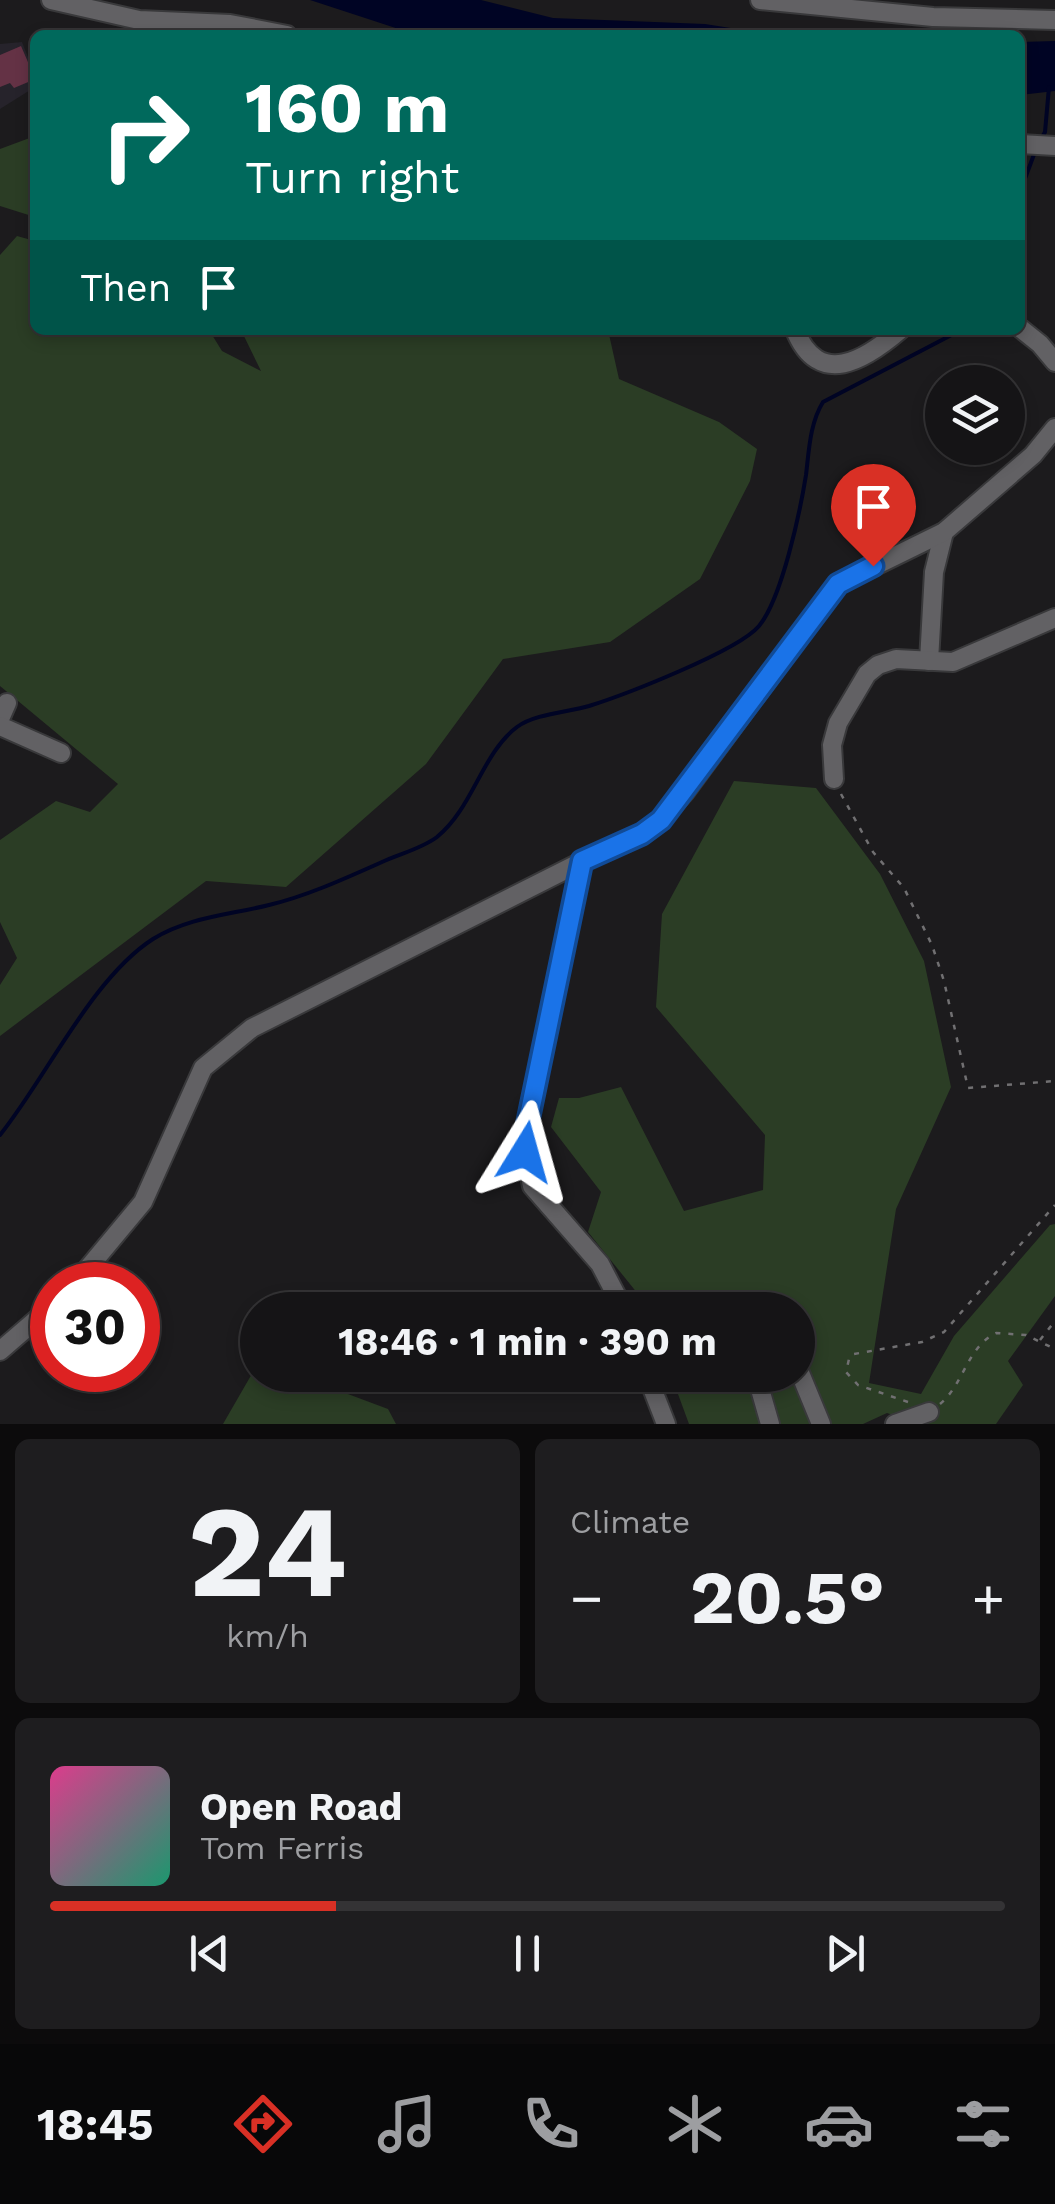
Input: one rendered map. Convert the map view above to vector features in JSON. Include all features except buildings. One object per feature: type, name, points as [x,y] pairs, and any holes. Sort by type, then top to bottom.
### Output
[{"type":"street","points":[[51,0],[139,20],[230,24],[261,30]]},
{"type":"street","points":[[760,0],[904,15],[1055,20]]},
{"type":"street","points":[[1030,0],[1032,20]]},
{"type":"street","points":[[1025,332],[1055,362]]},
{"type":"street","points":[[798,335],[812,358],[850,364],[874,352],[894,335]]},
{"type":"street","points":[[93,1262],[143,1202],[198,1078],[212,1058],[252,1028],[642,834],[661,820],[838,584],[944,532],[1033,455],[1055,428]]},
{"type":"street","points":[[929,661],[934,572],[944,532]]},
{"type":"street","points":[[834,779],[832,745],[838,723],[867,674],[886,661],[953,662],[1055,618]]},
{"type":"street","points":[[0,726],[61,753]]},
{"type":"street","points":[[582,861],[528,1121],[525,1152],[532,1186],[600,1264],[615,1292]]},
{"type":"street","points":[[0,1351],[30,1325]]},
{"type":"street","points":[[654,1392],[666,1424]]},
{"type":"street","points":[[761,1392],[770,1424]]},
{"type":"street","points":[[808,1392],[821,1424]]},
{"type":"street","points":[[895,1424],[929,1412]]},
{"type":"path","points":[[834,779],[873,852],[904,888],[932,945],[968,1088],[1055,1080]]},
{"type":"path","points":[[1055,1205],[944,1332],[922,1342],[854,1354],[846,1372],[853,1382],[923,1406],[929,1412],[952,1393],[971,1357],[988,1337],[1005,1331],[1055,1349]]},
{"type":"path","points":[[1040,1341],[1055,1321]]},
{"type":"shaded area","points":[[22,42],[30,62],[30,90],[0,109],[0,44]]},
{"type":"green space","points":[[30,138],[30,215],[0,206],[0,149]]},
{"type":"green space","points":[[17,236],[30,240],[30,335],[212,335],[222,351],[261,371],[243,335],[609,335],[619,379],[719,422],[757,449],[750,481],[700,579],[610,642],[503,659],[426,764],[286,887],[206,881],[0,1036],[0,985],[17,958],[0,922],[0,840],[56,801],[90,812],[118,784],[0,686],[0,255]]},
{"type":"green space","points":[[734,781],[816,788],[880,874],[924,961],[951,1087],[896,1209],[869,1383],[921,1394],[954,1336],[1050,1225],[1055,1224],[1055,1296],[1008,1361],[1023,1385],[996,1424],[919,1424],[887,1413],[863,1424],[689,1424],[677,1392],[815,1392],[815,1292],[636,1292],[588,1232],[601,1192],[551,1127],[559,1098],[579,1098],[621,1087],[684,1211],[763,1190],[765,1135],[656,1007],[662,914]]},
{"type":"green space","points":[[241,1392],[342,1392],[388,1409],[396,1424],[223,1424]]},
{"type":"water","points":[[310,0],[481,0],[553,18],[705,24],[743,30],[402,30]]},
{"type":"water","points":[[1055,41],[1055,91],[1025,94],[1025,42]]},
{"type":"waterway","points":[[1040,141],[1045,132],[1049,87]]},
{"type":"waterway","points":[[1025,179],[1036,149]]},
{"type":"waterway","points":[[0,1135],[90,1003],[131,956],[153,939],[195,921],[298,897],[424,845],[449,825],[495,751],[517,727],[653,682],[728,648],[759,626],[775,596],[789,554],[813,428],[823,402],[951,335]]},
{"type":"route","points":[[525,1152],[528,1121],[582,861],[642,834],[661,820],[838,584],[873,566]]}]
